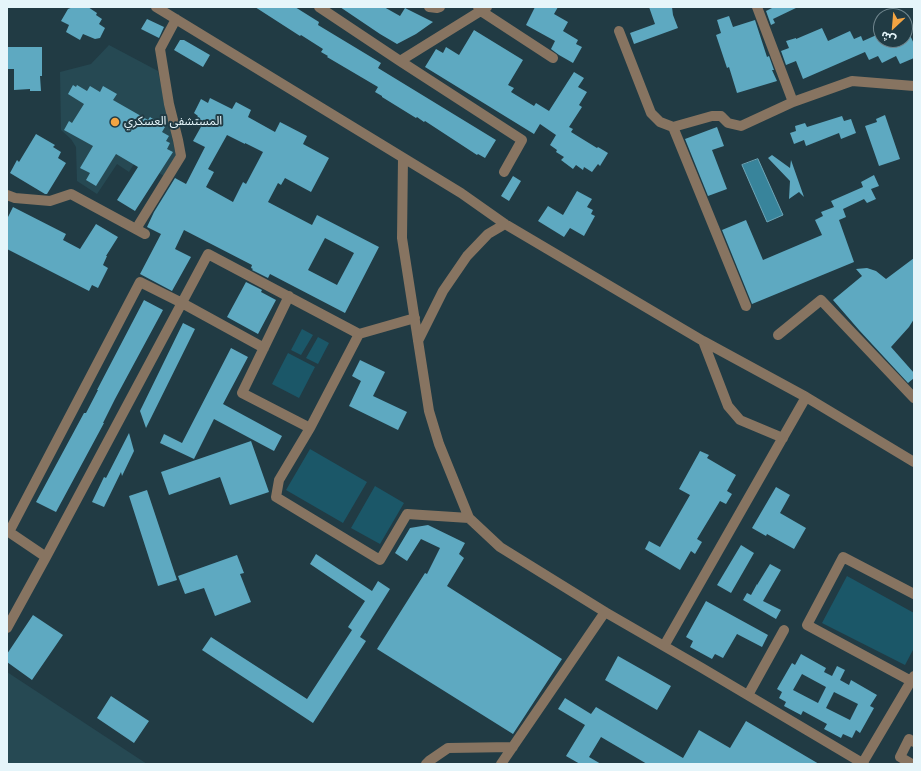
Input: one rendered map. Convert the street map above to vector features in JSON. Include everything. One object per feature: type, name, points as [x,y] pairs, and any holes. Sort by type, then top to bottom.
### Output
[{"type":"street","points":[[156,7],[461,193],[505,224],[703,341],[806,397],[914,462]]},
{"type":"street","points":[[319,7],[400,62],[522,140],[504,172]]},
{"type":"street","points":[[429,7],[440,7]]},
{"type":"street","points":[[758,7],[793,102]]},
{"type":"street","points":[[400,62],[482,8],[553,58]]},
{"type":"street","points":[[7,195],[15,198],[50,201],[71,194],[141,231],[181,156],[169,104],[160,49],[176,19]]},
{"type":"street","points":[[619,31],[651,113],[660,122],[673,127],[712,116],[721,116],[728,123],[741,126],[793,102],[852,81],[914,86]]},
{"type":"street","points":[[673,127],[746,306]]},
{"type":"street","points":[[403,158],[402,238],[429,411],[439,444],[469,518],[500,547],[605,612],[863,764],[913,679],[807,625],[843,556],[914,594]]},
{"type":"street","points":[[418,341],[443,291],[467,256],[488,234],[505,224]]},
{"type":"street","points":[[7,628],[46,558],[208,254],[359,334],[415,318]]},
{"type":"street","points":[[46,558],[9,532],[140,282],[264,348]]},
{"type":"street","points":[[289,296],[242,393],[310,428]]},
{"type":"street","points":[[778,335],[821,300],[914,398]]},
{"type":"street","points":[[359,334],[310,428],[279,480],[276,496],[380,560],[407,514],[469,518]]},
{"type":"street","points":[[703,341],[728,406],[740,420],[783,438]]},
{"type":"street","points":[[664,646],[806,397]]},
{"type":"street","points":[[501,764],[605,612]]},
{"type":"street","points":[[748,695],[784,630]]},
{"type":"street","points":[[912,764],[900,757],[909,739],[914,742]]},
{"type":"street","points":[[426,764],[448,748],[512,747]]},
{"type":"shaded area","name":"المستشفى العسكري","points":[[109,45],[158,71],[176,156],[164,176],[137,159],[129,172],[117,164],[97,194],[77,181],[76,147],[71,139],[61,130],[60,72],[91,64]]},
{"type":"shaded area","points":[[758,159],[783,215],[767,222],[742,165]]},
{"type":"shaded area","points":[[302,329],[313,335],[301,355],[291,350]]},
{"type":"shaded area","points":[[318,337],[329,343],[318,364],[306,358]]},
{"type":"shaded area","points":[[288,353],[315,367],[299,398],[272,384]]},
{"type":"shaded area","points":[[310,449],[367,482],[343,523],[286,490]]},
{"type":"shaded area","points":[[375,486],[404,503],[380,544],[351,528]]},
{"type":"shaded area","points":[[847,576],[914,613],[914,648],[905,665],[822,623]]},
{"type":"shaded area","points":[[7,672],[147,764],[7,764]]},
{"type":"building","points":[[73,7],[88,7],[97,13],[96,15],[102,19],[99,24],[105,28],[100,38],[95,39],[83,34],[80,40],[66,32],[69,25],[61,21],[68,9]]},
{"type":"building","points":[[255,7],[295,7],[319,22],[318,25],[381,63],[378,68],[496,140],[485,158],[478,154],[477,155],[425,121],[424,122],[417,117],[416,118],[382,97],[375,92],[378,87],[327,57],[328,56],[321,52],[323,49]]},
{"type":"building","points":[[340,7],[384,7],[400,16],[405,8],[433,22],[416,34],[397,44]]},
{"type":"building","points":[[535,7],[558,7],[554,14],[568,22],[563,31],[578,40],[576,44],[582,47],[573,63],[551,49],[555,41],[526,25]]},
{"type":"building","points":[[649,7],[672,7],[673,15],[678,28],[634,44],[630,33],[655,24]]},
{"type":"building","points":[[774,7],[798,7],[773,19],[775,23],[771,25],[766,11]]},
{"type":"building","points":[[729,16],[733,27],[755,20],[767,57],[769,56],[774,70],[772,70],[777,81],[737,93],[729,67],[727,68],[716,35],[721,33],[717,20]]},
{"type":"building","points":[[147,19],[164,27],[159,38],[141,29]]},
{"type":"building","points":[[822,28],[828,41],[850,31],[854,39],[861,36],[863,41],[873,37],[873,48],[913,48],[913,42],[914,58],[900,64],[896,56],[882,63],[878,56],[869,60],[865,52],[803,79],[796,61],[786,65],[781,51],[789,48],[786,41],[796,39]]},
{"type":"building","points":[[474,30],[523,60],[508,85],[514,88],[511,92],[534,106],[536,103],[549,111],[574,72],[584,78],[578,87],[587,92],[579,105],[582,107],[569,127],[573,129],[571,132],[608,153],[600,166],[598,164],[592,172],[584,167],[583,170],[576,165],[573,169],[561,160],[564,157],[556,152],[557,150],[550,145],[556,135],[540,124],[534,134],[425,67],[436,49],[443,53],[446,47],[459,55]]},
{"type":"building","points":[[180,40],[184,40],[210,55],[203,67],[174,50]]},
{"type":"building","points":[[7,47],[42,47],[42,76],[40,76],[41,91],[30,91],[30,89],[14,90],[14,69],[7,69]]},
{"type":"building","points":[[73,85],[76,87],[77,85],[87,91],[90,86],[100,92],[103,86],[117,94],[113,100],[148,120],[150,117],[165,127],[162,132],[169,136],[166,141],[170,143],[167,149],[173,152],[135,211],[117,200],[138,167],[116,154],[96,186],[86,180],[90,173],[80,168],[93,146],[64,130],[69,121],[72,123],[84,104],[68,94]]},
{"type":"building","points":[[210,98],[232,109],[236,102],[251,110],[248,117],[275,132],[280,122],[307,136],[303,144],[329,158],[311,192],[285,178],[281,185],[278,183],[268,202],[312,225],[317,215],[379,247],[345,313],[270,274],[268,278],[252,270],[252,265],[184,230],[175,249],[191,257],[172,291],[140,274],[161,234],[147,227],[154,212],[175,178],[186,184],[205,147],[193,141],[202,125],[195,121],[198,116],[194,113],[201,99],[208,103]],"holes":[[[227,135],[263,152],[246,184],[243,182],[233,202],[206,187],[214,172],[208,169]],[[325,238],[354,253],[337,285],[308,270]]]},
{"type":"building","points":[[885,115],[900,159],[879,166],[865,126],[877,122],[876,119]]},
{"type":"building","points":[[842,116],[844,121],[851,119],[856,133],[841,139],[839,133],[806,146],[804,140],[794,144],[790,133],[796,131],[795,126],[805,123],[807,127]]},
{"type":"building","points":[[717,127],[724,146],[712,150],[727,189],[708,196],[685,139]]},
{"type":"building","points":[[36,134],[55,145],[53,147],[61,152],[58,158],[66,163],[47,194],[10,173],[17,160],[19,162]]},
{"type":"building","points":[[772,155],[790,168],[791,160],[804,197],[799,192],[789,199],[790,181],[768,158]]},
{"type":"building","points":[[874,175],[879,186],[871,189],[876,199],[867,203],[864,199],[843,209],[846,217],[839,220],[854,262],[752,304],[722,230],[746,220],[763,260],[822,235],[815,220],[823,216],[821,212],[834,207],[831,201],[863,187],[861,182]]},
{"type":"building","points":[[513,176],[521,181],[509,201],[501,196]]},
{"type":"building","points":[[577,191],[592,199],[587,207],[593,210],[591,214],[595,216],[584,236],[570,228],[564,237],[538,221],[548,206],[563,215]]},
{"type":"building","points":[[13,207],[66,234],[63,240],[80,249],[96,224],[118,237],[106,256],[103,265],[108,268],[98,288],[92,285],[89,291],[7,249],[7,219]]},
{"type":"building","points":[[914,258],[914,319],[909,327],[891,347],[914,373],[914,378],[908,383],[833,300],[862,276],[856,269],[867,268],[876,271],[886,279]]},
{"type":"building","points":[[246,282],[262,290],[261,292],[276,300],[258,334],[227,317]]},
{"type":"building","points":[[144,300],[163,310],[56,512],[36,502],[84,413],[86,413]]},
{"type":"building","points":[[183,323],[195,329],[146,428],[140,411]]},
{"type":"building","points":[[231,348],[248,357],[223,404],[282,436],[274,451],[214,419],[194,459],[160,443],[164,434],[182,443]]},
{"type":"building","points":[[360,360],[385,372],[373,396],[407,412],[398,430],[349,406],[361,381],[352,376]]},
{"type":"building","points":[[129,433],[134,451],[122,476],[121,472],[104,507],[92,502],[104,477],[106,478]]},
{"type":"building","points":[[251,441],[269,492],[230,505],[220,477],[169,495],[161,472]]},
{"type":"building","points":[[700,451],[709,455],[707,458],[736,475],[727,491],[732,494],[726,504],[720,501],[697,539],[702,542],[695,554],[691,551],[680,570],[645,549],[649,541],[660,547],[690,495],[679,489]]},
{"type":"building","points":[[776,487],[790,495],[780,513],[806,528],[794,549],[767,534],[766,536],[752,528]]},
{"type":"building","points":[[147,490],[177,580],[158,586],[129,496]]},
{"type":"building","points":[[428,525],[465,543],[459,554],[464,558],[447,586],[562,659],[513,734],[377,649],[425,573],[427,574],[440,548],[421,539],[407,561],[395,553],[410,528]]},
{"type":"building","points":[[741,545],[754,553],[731,593],[717,585]]},
{"type":"building","points":[[316,554],[372,591],[378,581],[390,589],[360,637],[366,641],[313,723],[202,650],[211,637],[307,699],[352,630],[348,627],[365,601],[310,564]]},
{"type":"building","points":[[237,555],[244,573],[240,574],[251,602],[215,616],[204,588],[185,594],[178,576]]},
{"type":"building","points":[[770,564],[781,570],[763,601],[781,610],[776,619],[743,600],[747,593],[751,595]]},
{"type":"building","points":[[706,601],[768,635],[762,647],[737,634],[723,658],[715,654],[712,659],[690,647],[693,641],[686,637]]},
{"type":"building","points":[[33,615],[63,635],[32,680],[7,662],[7,654]]},
{"type":"building","points":[[801,654],[826,668],[824,672],[832,676],[837,666],[845,670],[840,680],[849,685],[851,680],[877,695],[870,706],[874,708],[860,733],[856,730],[852,738],[843,734],[841,738],[824,729],[827,724],[803,711],[801,715],[784,706],[786,702],[779,698],[782,692],[777,689],[792,663],[795,665]],"holes":[[[802,674],[826,687],[818,703],[793,690]],[[834,692],[858,704],[850,720],[826,708]]]},
{"type":"building","points":[[618,656],[671,686],[657,710],[605,680]]},
{"type":"building","points":[[111,696],[149,721],[134,743],[97,718]]},
{"type":"building","points":[[565,698],[591,714],[596,707],[683,758],[699,730],[730,748],[746,721],[819,764],[647,764],[601,737],[589,757],[601,764],[580,764],[566,756],[585,725],[558,709]]},
{"type":"place","name":"المستشفى العسكري","points":[[115,122]]}]
